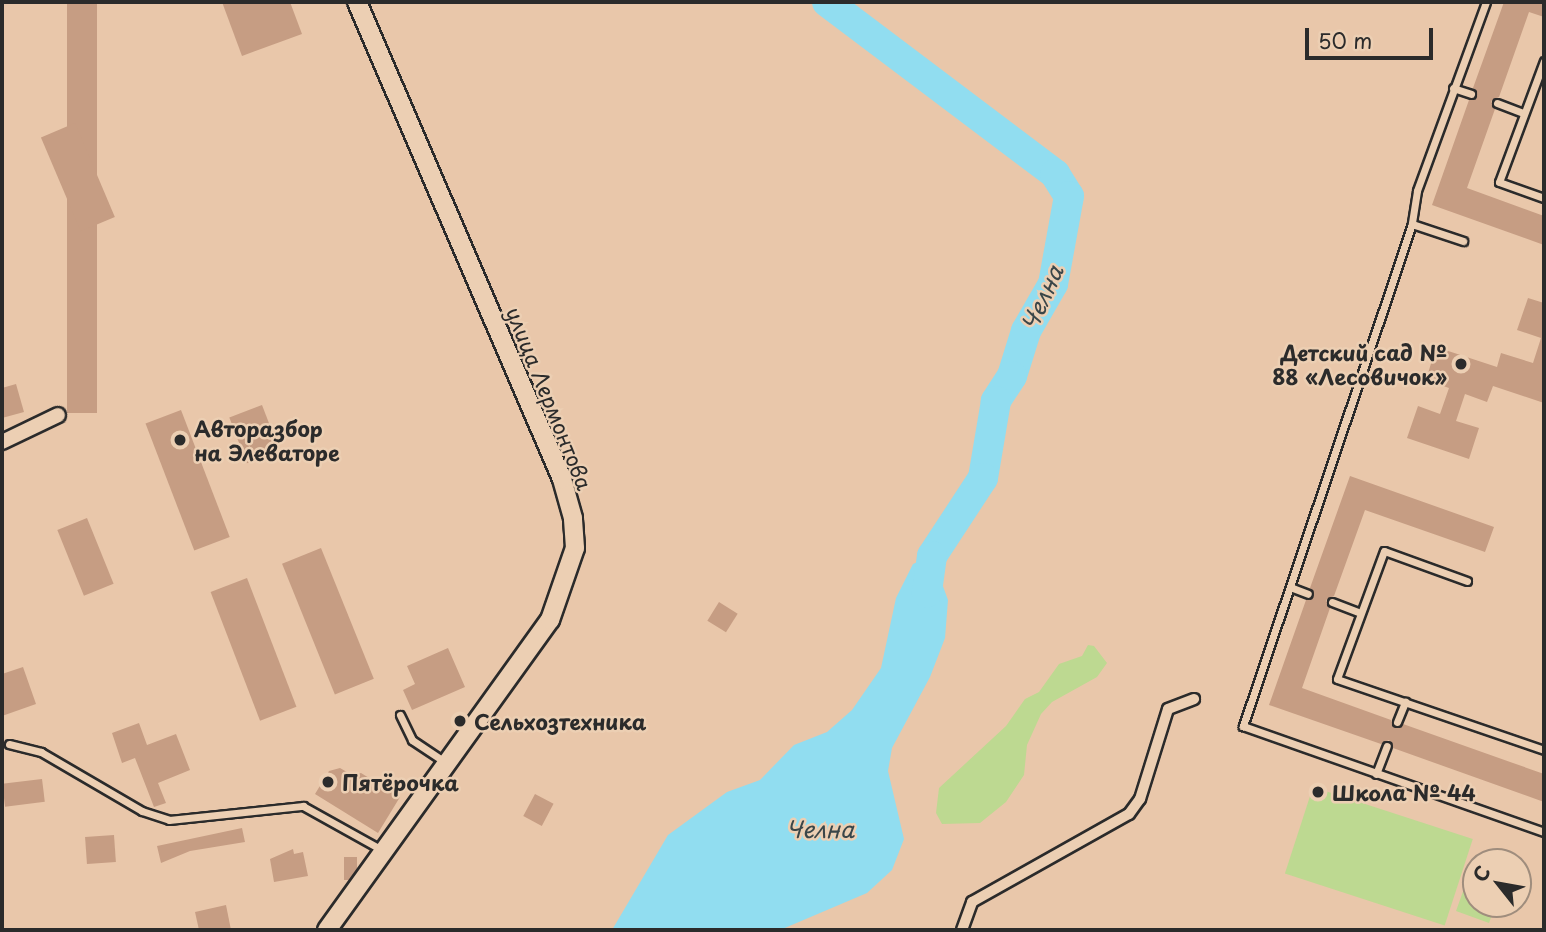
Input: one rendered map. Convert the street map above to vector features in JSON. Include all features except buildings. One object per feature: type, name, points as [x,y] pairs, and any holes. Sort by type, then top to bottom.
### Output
[{"type":"street","name":"улица Лермонтова","points":[[335,927],[550,620],[575,548],[573,518],[562,479],[357,2]]},
{"type":"street","points":[[2,442],[58,415]]},
{"type":"street","points":[[962,930],[972,902],[1129,814],[1140,799],[1168,709],[1194,698]]},
{"type":"lane","points":[[1486,2],[1417,191],[1412,224],[1243,726],[1544,832]]},
{"type":"lane","points":[[1544,61],[1499,182],[1544,198]]},
{"type":"lane","points":[[1453,88],[1471,94]]},
{"type":"lane","points":[[1497,103],[1523,113]]},
{"type":"lane","points":[[1412,224],[1463,241]]},
{"type":"lane","points":[[1467,581],[1384,551],[1337,679],[1544,750]]},
{"type":"lane","points":[[1290,587],[1308,594]]},
{"type":"lane","points":[[1332,602],[1360,612]]},
{"type":"lane","points":[[1397,722],[1405,702]]},
{"type":"lane","points":[[400,715],[412,740],[448,764]]},
{"type":"lane","points":[[9,744],[41,752],[142,811],[169,820],[303,806],[386,852]]},
{"type":"lane","points":[[1376,774],[1387,746]]},
{"type":"green space","points":[[1088,645],[1094,646],[1107,663],[1097,677],[1052,702],[1041,714],[1027,745],[1024,775],[1006,802],[980,823],[942,824],[936,813],[939,788],[1006,726],[1025,699],[1039,692],[1059,664],[1082,656]]},
{"type":"green space","points":[[1313,787],[1473,839],[1470,848],[1462,848],[1462,872],[1445,925],[1285,874]]},
{"type":"green space","points":[[1462,894],[1462,913],[1456,911]]},
{"type":"green space","points":[[1475,918],[1491,918],[1489,923]]},
{"type":"water","name":"Челна","points":[[932,556],[948,600],[945,638],[930,677],[892,748],[888,771],[904,839],[892,870],[867,893],[780,930],[612,930],[668,835],[727,792],[760,780],[794,745],[827,732],[852,710],[881,668],[896,598],[913,564]]},
{"type":"waterway","name":"Челна","points":[[827,2],[1055,174],[1069,196],[1053,284],[1026,331],[1012,376],[996,401],[983,478],[932,556],[927,593]]},
{"type":"place","name":"Детский сад № 88 «Лесовичок»","points":[[1461,364]]},
{"type":"place","name":"Авторазбор на Элеваторе","points":[[180,440]]},
{"type":"place","name":"Сельхозтехника","points":[[460,721]]},
{"type":"place","name":"Пятёрочка","points":[[328,782]]},
{"type":"place","name":"Школа № 44","points":[[1318,792]]}]
